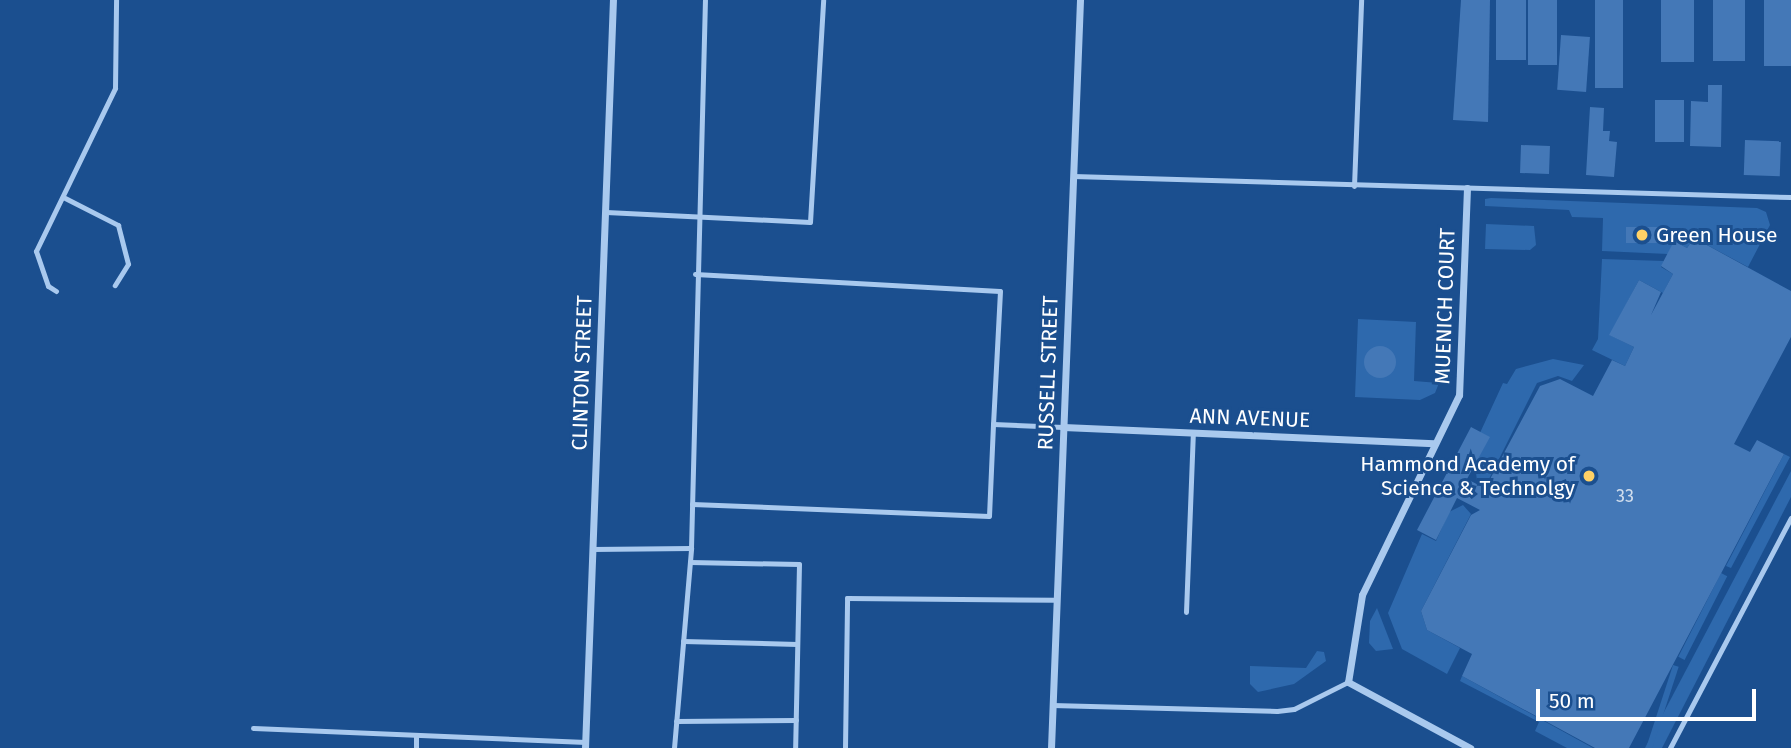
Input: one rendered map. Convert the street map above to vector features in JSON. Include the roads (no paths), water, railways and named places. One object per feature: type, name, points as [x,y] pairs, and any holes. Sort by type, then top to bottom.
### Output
[{"type":"street","name":"CLINTON STREET","points":[[586,745],[612,0]]},
{"type":"street","name":"RUSSELL STREET","points":[[1051,748],[1080,0]]},
{"type":"street","name":"MUENICH COURT","points":[[1348,682],[1362,595],[1434,443],[1460,395],[1467,188]]},
{"type":"street","name":"ANN AVENUE","points":[[1063,427],[1434,443]]},
{"type":"street","points":[[1348,682],[1470,748]]},
{"type":"lane","points":[[56,291],[48,286],[36,251],[115,88],[116,0]]},
{"type":"lane","points":[[674,748],[691,548],[696,215],[705,0]]},
{"type":"lane","points":[[606,212],[810,222],[823,0]]},
{"type":"lane","points":[[1354,186],[1361,0]]},
{"type":"lane","points":[[1073,176],[1791,197]]},
{"type":"lane","points":[[63,197],[118,225],[128,264],[115,285]]},
{"type":"lane","points":[[692,504],[989,516],[1000,291],[695,274]]},
{"type":"lane","points":[[993,424],[1063,427]]},
{"type":"lane","points":[[1186,612],[1193,433]]},
{"type":"lane","points":[[1671,748],[1791,518]]},
{"type":"lane","points":[[592,549],[691,548]]},
{"type":"lane","points":[[690,562],[799,564],[795,748]]},
{"type":"lane","points":[[845,748],[847,598],[1056,600]]},
{"type":"lane","points":[[683,641],[797,644]]},
{"type":"lane","points":[[1052,705],[1278,712],[1294,709],[1348,682]]},
{"type":"lane","points":[[676,721],[796,720]]},
{"type":"lane","points":[[253,728],[586,745]]},
{"type":"lane","points":[[416,735],[416,748]]},
{"type":"lane","points":[[499,748],[500,739]]},
{"type":"place","name":"Green House","points":[[1642,235]]},
{"type":"place","name":"Hammond Academy of Science & Technolgy","points":[[1589,476]]}]
